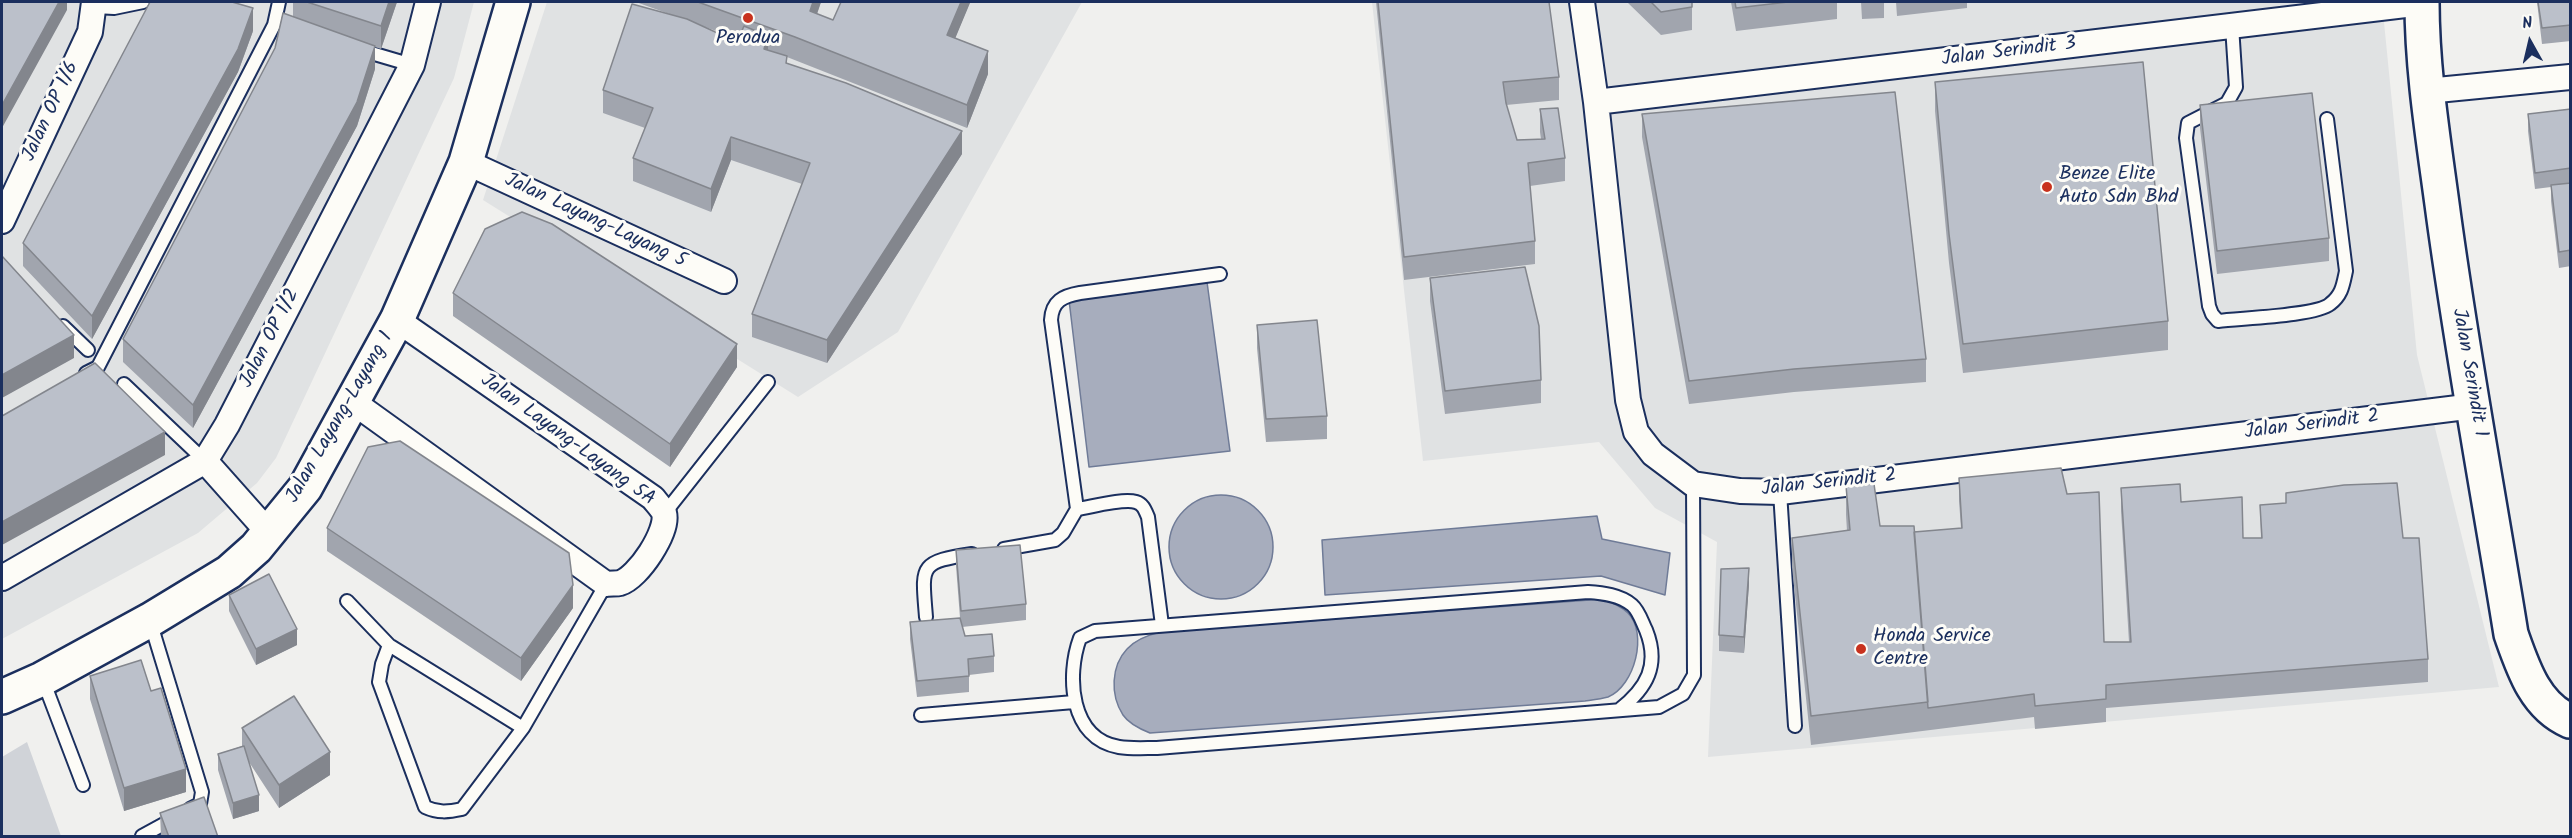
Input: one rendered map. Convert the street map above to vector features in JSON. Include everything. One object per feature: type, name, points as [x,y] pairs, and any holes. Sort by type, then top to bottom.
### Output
[{"type":"street","name":"Jalan OP 1/2","points":[[2,578],[205,461],[227,425],[412,65],[428,2]]},
{"type":"street","name":"Jalan Layang-Layang 1","points":[[2,697],[42,679],[150,620],[229,572],[269,533],[305,488],[397,320],[466,162],[513,2]]},
{"type":"street","name":"Jalan Serindit 2","points":[[1582,2],[1596,102],[1628,400],[1636,432],[1653,454],[1693,484],[1740,491],[1779,492],[2474,406]]},
{"type":"street","name":"Jalan Serindit 3","points":[[1596,102],[2422,2]]},
{"type":"street","name":"Jalan Serindit 1","points":[[2422,2],[2427,92],[2458,329],[2474,406],[2511,634],[2524,670],[2539,697],[2558,716],[2571,721]]},
{"type":"street","name":"Jalan OP 1/6","points":[[2,221],[90,32],[94,4]]},
{"type":"street","points":[[2427,92],[2571,77]]},
{"type":"street","name":"Jalan Layang-Layang 5","points":[[466,162],[724,281]]},
{"type":"street","name":"Jalan Layang-Layang 5A","points":[[397,320],[653,498],[664,514],[663,528],[655,547],[635,573],[622,583],[606,584]]},
{"type":"street","points":[[353,402],[606,584]]},
{"type":"street","points":[[205,461],[269,533]]},
{"type":"lane","points":[[94,4],[114,8],[143,2]]},
{"type":"lane","points":[[79,377],[98,367],[274,25],[279,2]]},
{"type":"lane","points":[[2232,26],[2236,87],[2227,103],[2188,123],[2186,138],[2209,306],[2212,315],[2218,321],[2313,311],[2329,306],[2342,292],[2346,271],[2326,119]]},
{"type":"lane","points":[[344,45],[412,65]]},
{"type":"lane","points":[[926,617],[923,575],[927,567],[943,559],[1055,540],[1063,533],[1077,509],[1051,310],[1058,301],[1067,296],[1220,274]]},
{"type":"lane","points":[[53,317],[88,350]]},
{"type":"lane","points":[[664,514],[768,382]]},
{"type":"lane","points":[[123,384],[205,461]]},
{"type":"lane","points":[[1619,710],[1645,685],[1651,670],[1652,653],[1641,618],[1633,606],[1610,594],[1588,592],[1095,631],[1080,638],[1075,652],[1072,675],[1074,702],[1084,724],[1098,739],[1119,747],[1157,748],[1659,707],[1683,694],[1694,675],[1693,484]]},
{"type":"lane","points":[[1779,492],[1795,726]]},
{"type":"lane","points":[[1077,509],[1128,501],[1137,502],[1144,508],[1148,517],[1162,625]]},
{"type":"lane","points":[[389,645],[382,664],[380,682],[425,807],[434,811],[450,812],[462,809],[522,728],[606,584]]},
{"type":"lane","points":[[347,601],[389,645],[522,728]]},
{"type":"lane","points":[[142,837],[200,804],[202,792],[150,620]]},
{"type":"lane","points":[[42,679],[82,785]]},
{"type":"lane","points":[[921,715],[1074,702]]},
{"type":"shaded area","points":[[2,2],[474,2],[454,78],[276,458],[257,483],[198,533],[2,639]]},
{"type":"shaded area","points":[[547,2],[1082,2],[898,332],[798,397],[483,200]]},
{"type":"shaded area","points":[[1372,2],[2382,2],[2417,355],[2499,687],[1708,757],[1717,542],[1655,508],[1599,442],[1423,461]]},
{"type":"shaded area","points":[[27,742],[61,836],[2,836],[2,757]]},
{"type":"water","points":[[1207,282],[1230,451],[1089,467],[1069,300]]},
{"type":"water","points":[[1221,495],[1241,499],[1250,504],[1264,518],[1269,527],[1273,547],[1269,567],[1264,576],[1250,590],[1241,595],[1221,599],[1201,595],[1192,590],[1178,576],[1173,567],[1169,547],[1173,527],[1178,518],[1192,504],[1201,499]]},
{"type":"water","points":[[1597,516],[1602,539],[1670,553],[1665,595],[1601,576],[1325,595],[1322,540]]},
{"type":"water","points":[[1603,599],[1628,613],[1634,622],[1638,645],[1636,658],[1625,682],[1608,697],[1585,701],[1150,733],[1125,718],[1114,690],[1115,672],[1122,656],[1138,640],[1160,632]]},
{"type":"building","points":[[2,2],[59,2],[2,105]]},
{"type":"building","points":[[150,2],[232,2],[253,8],[238,49],[92,316],[23,243]]},
{"type":"building","points":[[307,2],[389,2],[381,26]]},
{"type":"building","points":[[698,2],[813,2],[810,11],[833,20],[841,2],[961,2],[947,35],[988,51],[967,105],[795,37]]},
{"type":"building","points":[[1378,2],[1549,2],[1559,77],[1503,82],[1506,103],[1517,140],[1545,139],[1540,109],[1558,108],[1565,158],[1528,163],[1535,241],[1404,257]]},
{"type":"building","points":[[1651,2],[1692,2],[1692,7],[1661,12]]},
{"type":"building","points":[[1735,2],[1788,2],[1736,8]]},
{"type":"building","points":[[2538,2],[2571,2],[2571,25],[2542,28]]},
{"type":"building","points":[[632,4],[687,19],[737,42],[744,26],[768,36],[764,49],[787,56],[786,63],[846,83],[962,131],[827,340],[752,314],[810,163],[731,137],[711,189],[633,158],[653,108],[603,90]]},
{"type":"building","points":[[283,13],[375,46],[357,102],[193,405],[123,339],[275,48]]},
{"type":"building","name":"Benze Elite Auto Sdn Bhd","points":[[2143,62],[2168,321],[1963,344],[1949,234],[1935,82]]},
{"type":"building","points":[[1895,92],[1926,359],[1794,369],[1689,381],[1642,114]]},
{"type":"building","points":[[2312,93],[2329,238],[2217,251],[2200,105]]},
{"type":"building","points":[[2571,109],[2571,168],[2535,173],[2528,114]]},
{"type":"building","points":[[2571,183],[2571,250],[2559,252],[2551,185]]},
{"type":"building","points":[[522,212],[552,224],[737,344],[670,444],[453,293],[485,229]]},
{"type":"building","points":[[2,256],[74,335],[2,375]]},
{"type":"building","points":[[1525,267],[1539,326],[1541,380],[1445,391],[1430,278]]},
{"type":"building","points":[[1317,320],[1327,416],[1266,419],[1257,325]]},
{"type":"building","points":[[95,363],[165,432],[2,522],[2,416]]},
{"type":"building","points":[[400,441],[569,553],[573,585],[521,658],[327,528],[368,447]]},
{"type":"building","points":[[2061,468],[2067,494],[2099,492],[2104,642],[2131,642],[2121,488],[2180,484],[2181,502],[2242,497],[2243,538],[2262,538],[2260,505],[2286,503],[2286,493],[2344,485],[2397,483],[2403,538],[2419,538],[2428,659],[2106,685],[2106,699],[2035,706],[2034,694],[1928,708],[1914,532],[1962,528],[1959,478]]},
{"type":"building","name":"Honda Service Centre","points":[[1874,484],[1880,526],[1914,526],[1928,702],[1811,716],[1792,538],[1850,530],[1846,486]]},
{"type":"building","points":[[1020,545],[1026,604],[961,611],[956,550]]},
{"type":"building","points":[[1749,568],[1744,637],[1719,635],[1721,569]]},
{"type":"building","points":[[269,574],[297,629],[256,649],[229,595]]},
{"type":"building","points":[[960,618],[965,636],[992,634],[994,656],[968,659],[969,676],[917,681],[910,622]]},
{"type":"building","points":[[141,660],[151,691],[161,688],[186,769],[124,788],[90,676]]},
{"type":"building","points":[[294,696],[330,752],[279,785],[242,728]]},
{"type":"building","points":[[244,746],[259,795],[233,803],[218,754]]},
{"type":"building","points":[[204,797],[218,837],[169,837],[160,813]]},
{"type":"place","name":"Perodua","points":[[748,18]]},
{"type":"place","name":"Benze Elite Auto Sdn Bhd","points":[[2047,187]]},
{"type":"place","name":"Honda Service Centre","points":[[1861,649]]}]
